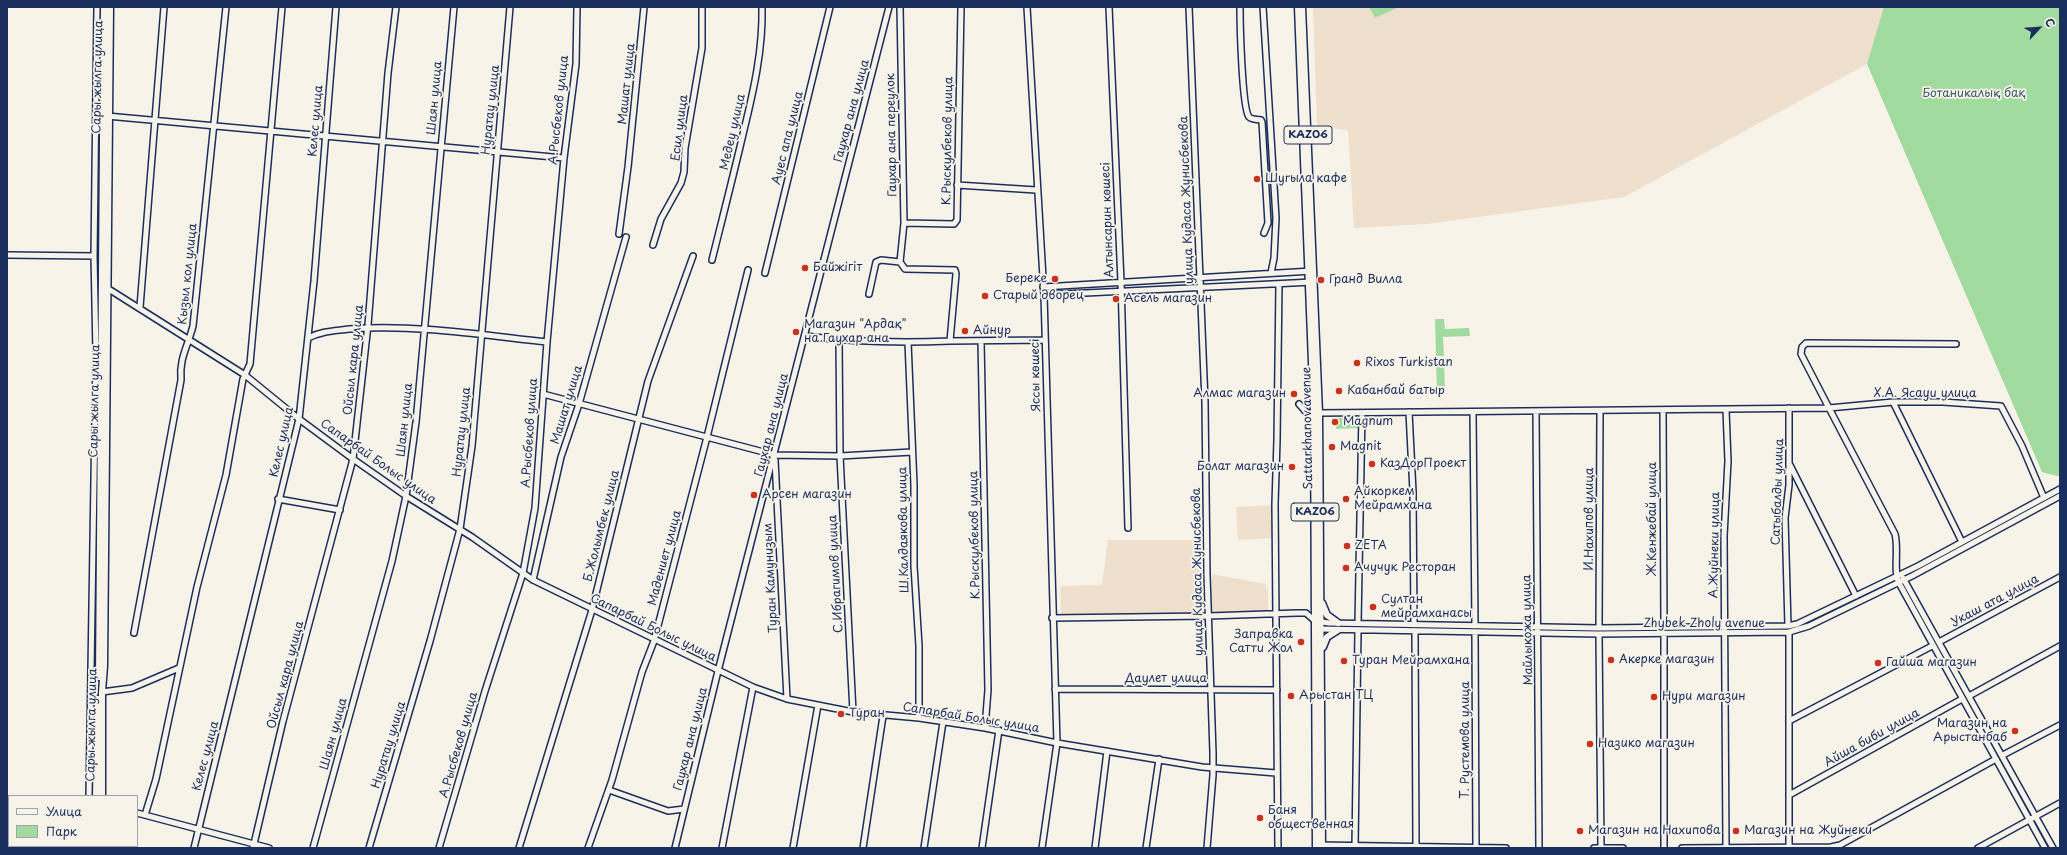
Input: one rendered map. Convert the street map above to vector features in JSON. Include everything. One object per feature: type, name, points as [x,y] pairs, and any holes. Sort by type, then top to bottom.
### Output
[{"type":"main road","name":"Сары жылга улица","points":[[102,795],[107,288],[104,7]]},
{"type":"main road","name":"Сары жылга улица","points":[[96,795],[100,651],[106,116],[110,7]]},
{"type":"main road","name":"Sattarkhanov avenue","points":[[1298,7],[1310,226]]},
{"type":"main road","name":"Sattarkhanov avenue","points":[[1302,7],[1317,413],[1320,599],[1317,624],[1321,654],[1318,662]]},
{"type":"main road","name":"Sattarkhanov avenue","points":[[1317,413],[1319,847]]},
{"type":"main road","points":[[1320,599],[1327,615],[1338,623]]},
{"type":"main road","points":[[1321,654],[1327,637],[1338,630]]},
{"type":"street","points":[[89,795],[96,353],[94,256],[97,7]]},
{"type":"street","points":[[140,307],[164,7]]},
{"type":"street","name":"Кызыл кол улица","points":[[134,633],[181,380],[180,368],[185,345],[190,339],[195,307],[226,7]]},
{"type":"street","points":[[145,815],[156,779],[197,587],[226,475],[243,379],[250,364],[282,7]]},
{"type":"street","name":"Келес улица","points":[[194,848],[231,702],[278,499],[299,419],[314,281],[336,7]]},
{"type":"street","name":"Ойсыл кара улица","points":[[253,846],[283,721],[353,459],[368,328],[384,143],[388,73],[396,7]]},
{"type":"street","name":"Шаян улица","points":[[313,848],[392,561],[406,496],[416,422],[454,7]]},
{"type":"street","name":"Нуратау улица","points":[[369,848],[430,641],[460,529],[472,446],[510,7]]},
{"type":"street","name":"А.Рысбеков улица","points":[[439,848],[485,691],[523,573],[535,508],[547,342],[564,158],[576,64],[577,7]]},
{"type":"street","name":"Машат улица","points":[[619,234],[628,168],[644,7]]},
{"type":"street","name":"Есил улица","points":[[654,245],[661,219],[682,183],[684,172],[684,148],[702,48],[702,7]]},
{"type":"street","name":"Медеу улица","points":[[712,260],[731,188],[759,62],[763,36],[762,7]]},
{"type":"street","name":"Ауес апа улица","points":[[765,273],[830,7]]},
{"type":"street","name":"Гаухар ана улица","points":[[675,848],[718,671],[775,455],[889,7]]},
{"type":"street","name":"Гаухар ана переулок","points":[[900,7],[904,223],[900,262]]},
{"type":"street","name":"К.Рыскулбеков улица","points":[[904,223],[956,223],[961,7]]},
{"type":"street","name":"Яссы көшесі","points":[[1027,7],[1036,190],[1044,296],[1052,618],[1057,743],[1042,848]]},
{"type":"street","name":"Алтынсарин көшесі","points":[[1109,7],[1121,282],[1128,528]]},
{"type":"street","name":"улица Кудаса Жунисбекова","points":[[1189,7],[1205,402],[1208,616],[1213,768],[1207,848]]},
{"type":"street","points":[[1240,7],[1243,94],[1249,117],[1252,119],[1261,120],[1262,122],[1268,223],[1264,233]]},
{"type":"street","points":[[1263,7],[1276,218],[1274,258],[1271,273]]},
{"type":"street","points":[[106,116],[325,136],[384,143],[564,158]]},
{"type":"street","points":[[958,186],[1036,190]]},
{"type":"street","name":"Машат улица","points":[[533,580],[561,457],[579,404],[626,237]]},
{"type":"street","points":[[7,255],[94,256]]},
{"type":"street","name":"Б.Жолымбек улица","points":[[519,848],[592,610],[648,381],[661,341],[693,256]]},
{"type":"street","points":[[869,294],[876,262],[881,260],[900,262],[906,269],[952,269],[956,274],[950,341]]},
{"type":"street","name":"Мадениет улица","points":[[588,848],[609,790],[642,672],[654,641],[707,437],[748,270]]},
{"type":"street","points":[[1043,287],[1312,271]]},
{"type":"street","points":[[1044,296],[1312,282]]},
{"type":"street","points":[[1278,848],[1276,773],[1277,690],[1275,504],[1278,440],[1279,284]]},
{"type":"street","name":"Сапарбай Болыс улица","points":[[107,288],[140,307],[245,375],[299,419],[353,459],[406,496],[460,529],[533,580],[654,641],[753,687],[787,699],[853,712],[883,716],[919,718],[999,730],[1057,743],[1213,768],[1276,773]]},
{"type":"street","points":[[308,338],[325,332],[368,328],[424,329],[547,342]]},
{"type":"street","points":[[805,336],[839,340],[908,342],[1045,340]]},
{"type":"street","name":"С.Ибрагимов улица","points":[[839,340],[840,456],[853,712]]},
{"type":"street","name":"К.Рыскулбеков улица","points":[[981,341],[988,690],[985,728]]},
{"type":"street","name":"Ш.Калдаякова улица","points":[[908,342],[914,566],[919,646],[919,718]]},
{"type":"street","points":[[1956,344],[1806,343],[1802,347],[1801,354],[1895,534],[1898,576],[1932,646],[2045,848]]},
{"type":"street","points":[[543,394],[775,455],[840,456],[912,452]]},
{"type":"street","points":[[1893,402],[1962,542]]},
{"type":"street","name":"Х.А. Ясауи улица","points":[[1317,413],[1726,410],[1829,408],[1893,402],[1943,402],[2001,406],[2022,446],[2044,498]]},
{"type":"street","points":[[1299,404],[1307,413],[1317,413]]},
{"type":"street","name":"Сатыбалды улица","points":[[1788,626],[1785,518],[1789,485],[1789,408]]},
{"type":"street","name":"Ж.Кенжебай улица","points":[[1662,410],[1664,627]]},
{"type":"street","name":"А.Жуйнеки улица","points":[[1726,410],[1728,461],[1724,536],[1726,848]]},
{"type":"street","name":"Майлыкожа улица","points":[[1536,411],[1539,848]]},
{"type":"street","name":"И.Нахипов улица","points":[[1599,628],[1600,411]]},
{"type":"street","points":[[1409,412],[1413,492],[1414,625]]},
{"type":"street","points":[[1473,412],[1475,626]]},
{"type":"street","points":[[1358,623],[1362,413]]},
{"type":"street","name":"Туран Камунизым","points":[[775,455],[787,699]]},
{"type":"street","points":[[1789,464],[1856,596]]},
{"type":"street","name":"Zhybek Zholy avenue","points":[[1317,624],[1338,630],[1475,632],[1599,628],[1788,626],[1797,624],[1898,576],[2060,489]]},
{"type":"street","name":"Zhybek Zholy avenue","points":[[1317,624],[1358,623],[1475,626],[1599,634],[1725,634],[1789,632],[1809,626],[1901,582],[2060,497]]},
{"type":"street","points":[[278,499],[340,510]]},
{"type":"street","name":"Укаш ата улица","points":[[1939,642],[2060,577]]},
{"type":"street","points":[[1901,582],[1939,642],[2003,755],[2053,848]]},
{"type":"street","points":[[1052,618],[1306,613],[1317,624]]},
{"type":"street","points":[[1355,846],[1358,630]]},
{"type":"street","points":[[1415,631],[1416,847]]},
{"type":"street","name":"Т. Рустемова улица","points":[[1475,632],[1476,848]]},
{"type":"street","points":[[1789,632],[1789,847]]},
{"type":"street","points":[[1599,634],[1601,848]]},
{"type":"street","points":[[1664,634],[1664,848]]},
{"type":"street","points":[[1789,722],[1932,646]]},
{"type":"street","points":[[1969,696],[2060,646]]},
{"type":"street","points":[[102,692],[132,688],[179,668]]},
{"type":"street","points":[[722,848],[753,687]]},
{"type":"street","name":"Даулет улица","points":[[1055,689],[1277,690]]},
{"type":"street","name":"Айша биби улица","points":[[1790,794],[1962,699]]},
{"type":"street","points":[[793,848],[818,705]]},
{"type":"street","points":[[863,848],[883,716]]},
{"type":"street","points":[[924,848],[943,722]]},
{"type":"street","points":[[2003,755],[2060,726]]},
{"type":"street","points":[[982,848],[999,730]]},
{"type":"street","points":[[1095,848],[1107,751]]},
{"type":"street","points":[[1146,848],[1159,759]]},
{"type":"street","points":[[1682,848],[1831,848],[1840,846],[1996,760]]},
{"type":"street","points":[[609,790],[668,811],[684,809]]},
{"type":"street","points":[[1978,848],[2060,804]]},
{"type":"street","points":[[138,813],[253,846],[269,848]]},
{"type":"street","points":[[1319,847],[1506,848]]},
{"type":"street","points":[[1594,848],[1623,848]]},
{"type":"shaded area","points":[[1313,7],[2060,7],[2060,475],[2057,476],[2042,472],[1867,64],[1624,197],[1427,224],[1354,228],[1348,130],[1317,127]]},
{"type":"shaded area","points":[[1273,505],[1274,538],[1238,540],[1236,507]]},
{"type":"shaded area","points":[[1108,540],[1200,540],[1203,613],[1061,614],[1060,586],[1102,585]]},
{"type":"shaded area","points":[[1212,574],[1266,584],[1265,588],[1268,589],[1268,611],[1212,612]]},
{"type":"green space","points":[[1369,7],[1399,7],[1375,18]]},
{"type":"green space","name":"Ботаникалық бақ","points":[[1884,7],[2060,7],[2060,475],[2057,476],[2042,472],[1867,64]]},
{"type":"green space","points":[[1435,319],[1444,319],[1445,329],[1469,328],[1470,336],[1443,337],[1444,356],[1436,356]]},
{"type":"green space","points":[[1436,362],[1444,362],[1445,390],[1437,390]]},
{"type":"green space","points":[[1336,418],[1359,418],[1359,428],[1336,429]]},
{"type":"place","name":"Шугыла кафе","points":[[1257,179]]},
{"type":"place","name":"Байжігіт","points":[[805,268]]},
{"type":"place","name":"Береке","points":[[1055,279]]},
{"type":"place","name":"Гранд Вилла","points":[[1321,280]]},
{"type":"place","name":"Старый дворец","points":[[985,296]]},
{"type":"place","name":"Асель магазин","points":[[1116,299]]},
{"type":"place","name":"Айнур","points":[[965,331]]},
{"type":"place","name":"Магазин \"Ардақ\" на Гаухар ана","points":[[796,332]]},
{"type":"place","name":"Rixos Turkistan","points":[[1357,363]]},
{"type":"place","name":"Кабанбай батыр","points":[[1339,391]]},
{"type":"place","name":"Алмас магазин","points":[[1294,394]]},
{"type":"place","name":"Magnum","points":[[1335,422]]},
{"type":"place","name":"Magnit","points":[[1332,447]]},
{"type":"place","name":"КазДорПроект","points":[[1372,464]]},
{"type":"place","name":"Болат магазин","points":[[1292,467]]},
{"type":"place","name":"Арсен магазин","points":[[754,495]]},
{"type":"place","name":"Айкоркем Мейрамхана","points":[[1346,499]]},
{"type":"place","name":"ZETA","points":[[1347,546]]},
{"type":"place","name":"Ачучук Ресторан","points":[[1346,568]]},
{"type":"place","name":"Султан мейрамханасы","points":[[1373,607]]},
{"type":"place","name":"Заправка Сатти Жол","points":[[1301,642]]},
{"type":"place","name":"Акерке магазин","points":[[1611,660]]},
{"type":"place","name":"Туран Мейрамхана","points":[[1344,661]]},
{"type":"place","name":"Гайша магазин","points":[[1878,663]]},
{"type":"place","name":"Арыстан ТЦ","points":[[1291,696]]},
{"type":"place","name":"Нури магазин","points":[[1654,697]]},
{"type":"place","name":"Туран","points":[[841,714]]},
{"type":"place","name":"Магазин на Арыстанбаб","points":[[2015,731]]},
{"type":"place","name":"Назико магазин","points":[[1590,744]]},
{"type":"place","name":"Баня общественная","points":[[1260,818]]},
{"type":"place","name":"Магазин на Нахипова","points":[[1580,831]]},
{"type":"place","name":"Магазин на Жуйнеки","points":[[1736,831]]}]
